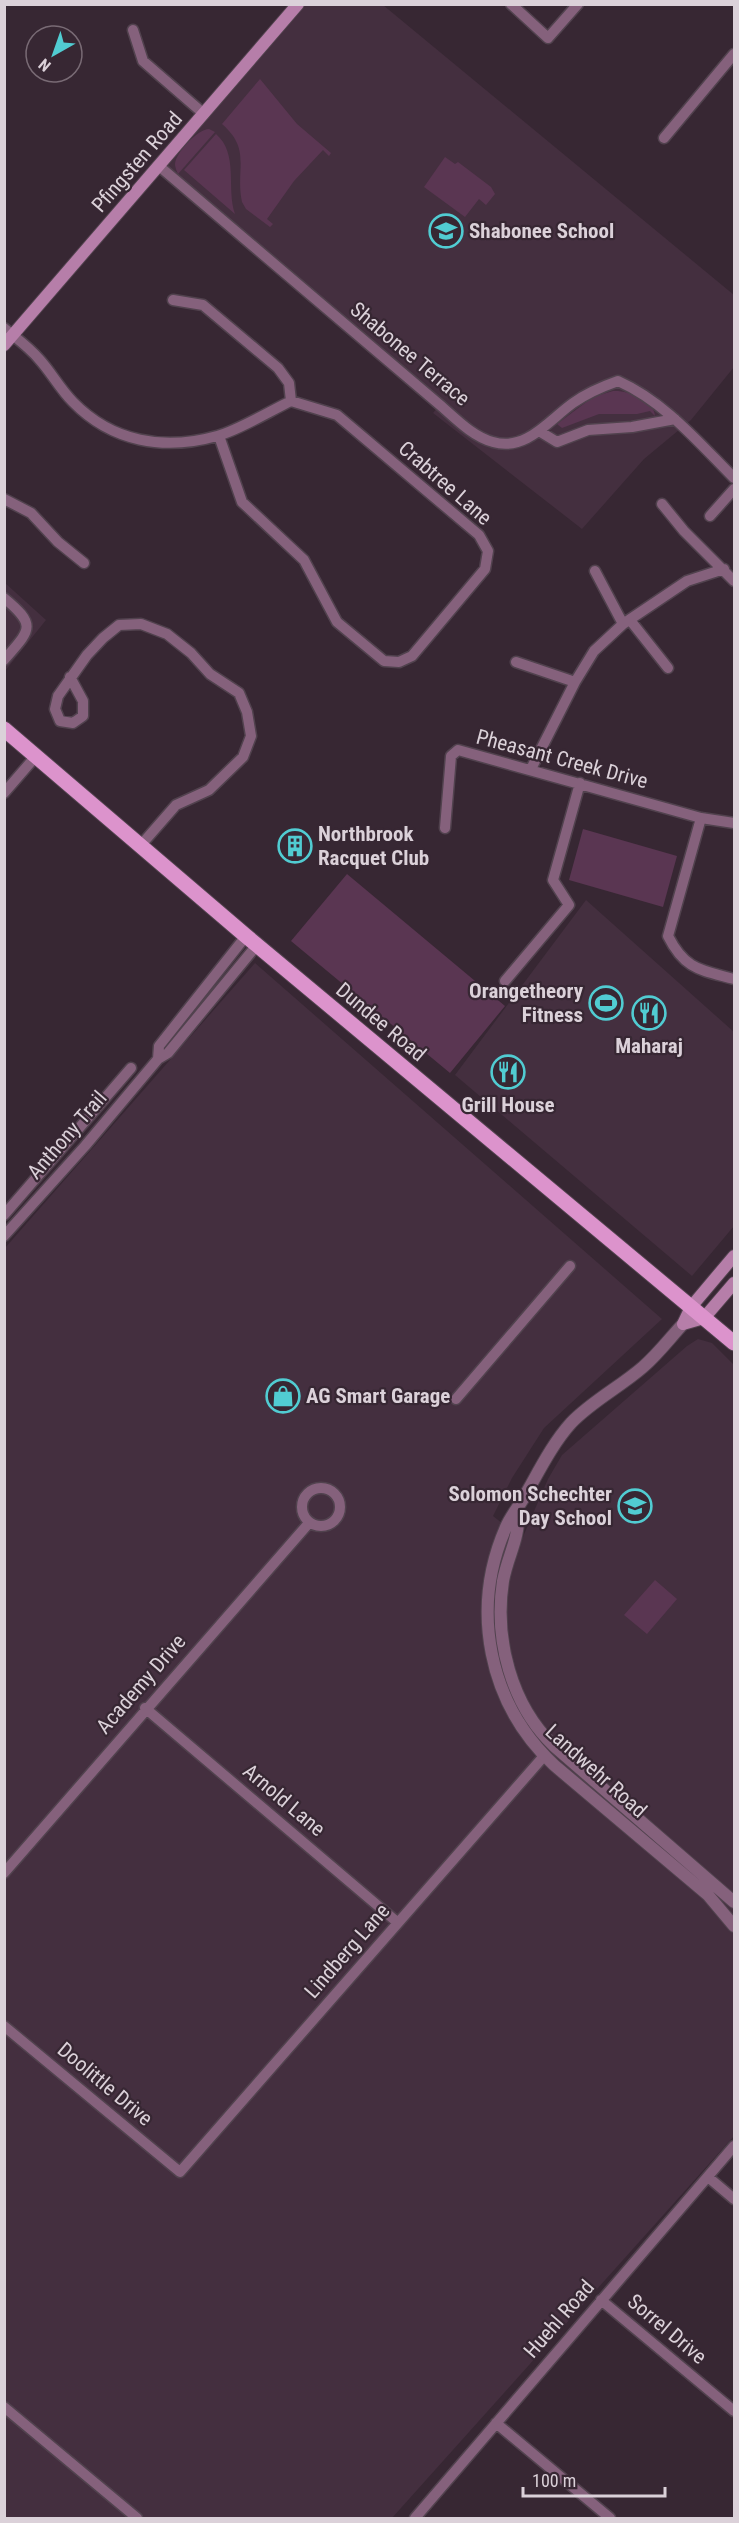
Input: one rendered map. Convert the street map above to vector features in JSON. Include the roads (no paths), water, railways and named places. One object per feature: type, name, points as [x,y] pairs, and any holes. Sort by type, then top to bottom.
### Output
[{"type":"main road","name":"Pfingsten Road","points":[[7,336],[159,166],[298,4]]},
{"type":"main road","name":"Dundee Road","points":[[4,729],[252,941],[735,1343]]},
{"type":"main road","name":"Landwehr Road","points":[[683,1324],[691,1307],[735,1256]]},
{"type":"main road","points":[[683,1324],[704,1318],[735,1283]]},
{"type":"street","points":[[510,4],[548,38],[578,4]]},
{"type":"street","points":[[132,30],[143,61],[204,114]]},
{"type":"street","points":[[664,138],[735,54]]},
{"type":"street","name":"Shabonee Terrace","points":[[159,166],[478,435],[493,442],[506,443],[530,438],[594,389],[618,381],[641,391],[675,419]]},
{"type":"street","points":[[7,336],[38,357],[72,401],[87,416],[132,440],[158,444],[184,443],[219,436],[291,401],[289,383],[278,368],[203,305],[173,300]]},
{"type":"street","name":"Crabtree Lane","points":[[219,436],[242,502],[304,560],[337,622],[384,661],[399,662],[412,656],[485,569],[489,551],[479,535],[337,415],[291,401]]},
{"type":"street","points":[[539,431],[557,442],[588,430],[632,427],[675,419],[735,478]]},
{"type":"street","points":[[710,516],[735,489]]},
{"type":"street","points":[[4,500],[31,513],[57,542],[84,563]]},
{"type":"street","points":[[662,504],[684,531],[735,581]]},
{"type":"street","points":[[531,769],[574,682],[594,651],[627,622],[687,581],[724,569]]},
{"type":"street","points":[[595,571],[627,622],[668,668]]},
{"type":"street","points":[[4,598],[23,614],[28,623],[28,633],[4,660]]},
{"type":"street","points":[[70,677],[103,638],[119,625],[141,624],[167,634],[191,653],[210,674],[239,693],[243,702],[251,736],[243,757],[209,790],[176,806],[141,845]]},
{"type":"street","points":[[516,662],[574,682]]},
{"type":"street","name":"Pheasant Creek Drive","points":[[446,828],[451,756],[458,750],[701,818],[735,823]]},
{"type":"street","points":[[4,793],[36,756]]},
{"type":"street","points":[[505,981],[569,905],[554,880],[580,783]]},
{"type":"street","points":[[701,818],[668,936],[677,954],[691,967],[735,979]]},
{"type":"street","name":"Anthony Trail","points":[[4,1236],[85,1146],[158,1059],[168,1053],[252,941]]},
{"type":"street","name":"Anthony Trail","points":[[4,1215],[131,1068]]},
{"type":"street","points":[[73,1135],[85,1146]]},
{"type":"street","points":[[456,1399],[570,1266]]},
{"type":"street","name":"Landwehr Road","points":[[683,1324],[644,1367],[572,1423],[546,1458],[518,1510],[507,1524],[494,1561],[487,1600],[487,1633],[497,1677],[506,1701],[518,1722],[544,1755],[708,1894],[735,1926]]},
{"type":"street","name":"Landwehr Road","points":[[518,1510],[519,1528],[504,1579],[500,1617],[508,1667],[529,1715],[554,1746],[735,1902]]},
{"type":"street","name":"Academy Drive","points":[[4,1873],[145,1708],[309,1523]]},
{"type":"street","name":"Arnold Lane","points":[[145,1708],[398,1922]]},
{"type":"street","name":"Lindberg Lane","points":[[180,2172],[544,1755]]},
{"type":"street","name":"Doolittle Drive","points":[[4,2026],[180,2172]]},
{"type":"street","name":"Huehl Road","points":[[415,2518],[735,2146]]},
{"type":"street","points":[[708,2176],[735,2199]]},
{"type":"street","name":"Sorrel Drive","points":[[602,2300],[735,2411]]},
{"type":"street","points":[[4,2407],[137,2518]]},
{"type":"street","points":[[496,2423],[610,2518]]},
{"type":"place","name":"Shabonee School","points":[[446,231]]},
{"type":"place","name":"Northbrook Racquet Club","points":[[295,846]]},
{"type":"place","name":"Orangetheory Fitness","points":[[606,1003]]},
{"type":"place","name":"Maharaj","points":[[649,1013]]},
{"type":"place","name":"Grill House","points":[[508,1072]]},
{"type":"place","name":"AG Smart Garage","points":[[283,1396]]},
{"type":"place","name":"Solomon Schechter Day School","points":[[635,1506]]}]
